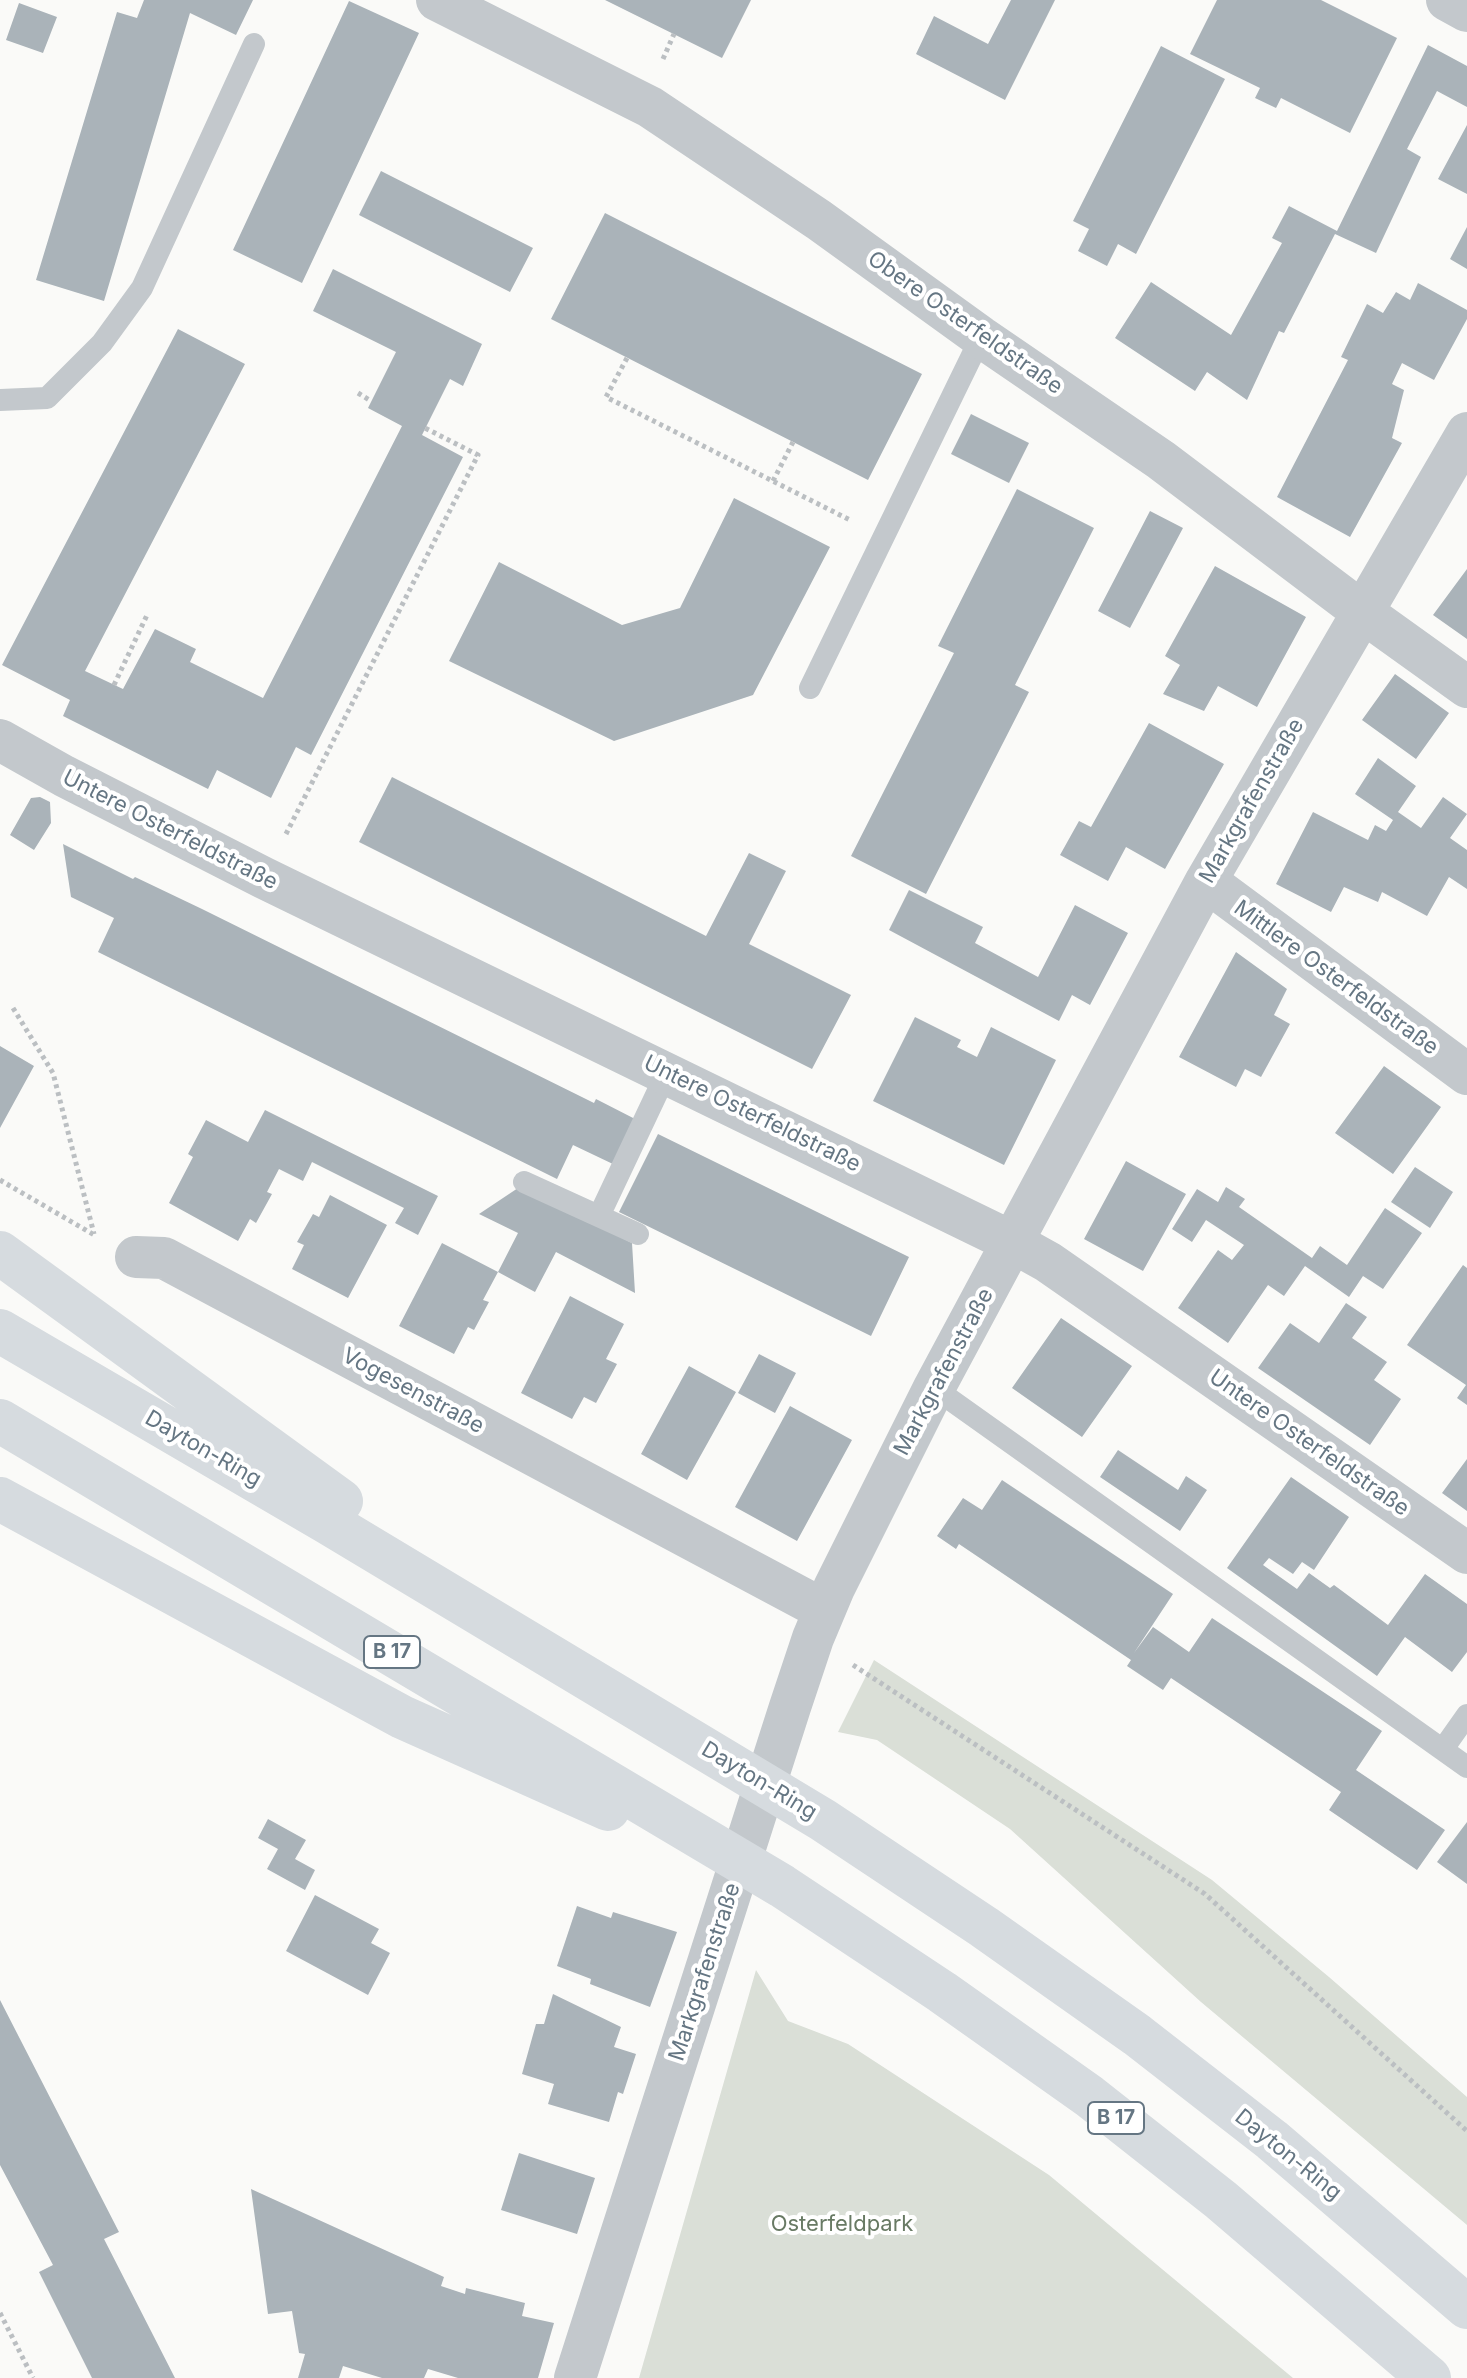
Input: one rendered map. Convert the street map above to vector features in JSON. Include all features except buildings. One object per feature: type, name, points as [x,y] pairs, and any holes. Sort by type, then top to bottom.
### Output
[{"type":"highway","points":[[0,1253],[563,1662]]},
{"type":"highway","name":"Dayton-Ring","points":[[0,1331],[563,1662],[823,1820],[984,1927],[1137,2035],[1272,2140],[1467,2307]]},
{"type":"highway","name":"B 17","points":[[0,1421],[782,1886],[942,1992],[1089,2096],[1221,2200],[1429,2378]]},
{"type":"highway","points":[[0,1499],[402,1717],[782,1886]]},
{"type":"street","name":"Obere Osterfeldstraße","points":[[437,0],[650,107],[819,220],[981,337],[1161,460],[1467,687]]},
{"type":"street","points":[[1447,0],[1467,11]]},
{"type":"street","name":"Markgrafenstraße","points":[[575,2378],[818,1624],[934,1388],[1206,881],[1467,433]]},
{"type":"street","name":"Untere Osterfeldstraße","points":[[0,740],[264,878],[1012,1242],[1048,1262],[1467,1553]]},
{"type":"street","name":"Mittlere Osterfeldstraße","points":[[1206,881],[1467,1074]]},
{"type":"street","name":"Vogesenstraße","points":[[136,1257],[164,1258],[818,1624]]},
{"type":"lane","points":[[0,400],[47,398],[102,343],[142,288],[254,44]]},
{"type":"lane","points":[[810,688],[981,337]]},
{"type":"lane","points":[[599,1216],[667,1072]]},
{"type":"lane","points":[[524,1182],[638,1234]]},
{"type":"lane","points":[[934,1388],[1467,1767]]},
{"type":"lane","points":[[1443,1749],[1467,1715]]},
{"type":"path","points":[[663,60],[674,34]]},
{"type":"path","points":[[627,358],[606,397],[854,522]]},
{"type":"path","points":[[358,393],[371,401]]},
{"type":"path","points":[[264,878],[478,455],[425,428]]},
{"type":"path","points":[[773,481],[793,442]]},
{"type":"path","points":[[114,685],[148,613]]},
{"type":"path","points":[[13,1008],[53,1073],[94,1235]]},
{"type":"path","points":[[0,1180],[136,1257]]},
{"type":"path","points":[[818,1624],[1205,1894],[1467,2131]]},
{"type":"path","points":[[0,2313],[33,2378]]},
{"type":"green space","points":[[874,1660],[1212,1880],[1467,2097],[1467,2225],[1201,2002],[1010,1829],[877,1740],[838,1732]]},
{"type":"green space","name":"Osterfeldpark","points":[[756,1970],[788,2021],[848,2044],[1049,2175],[1293,2378],[639,2378]]}]
